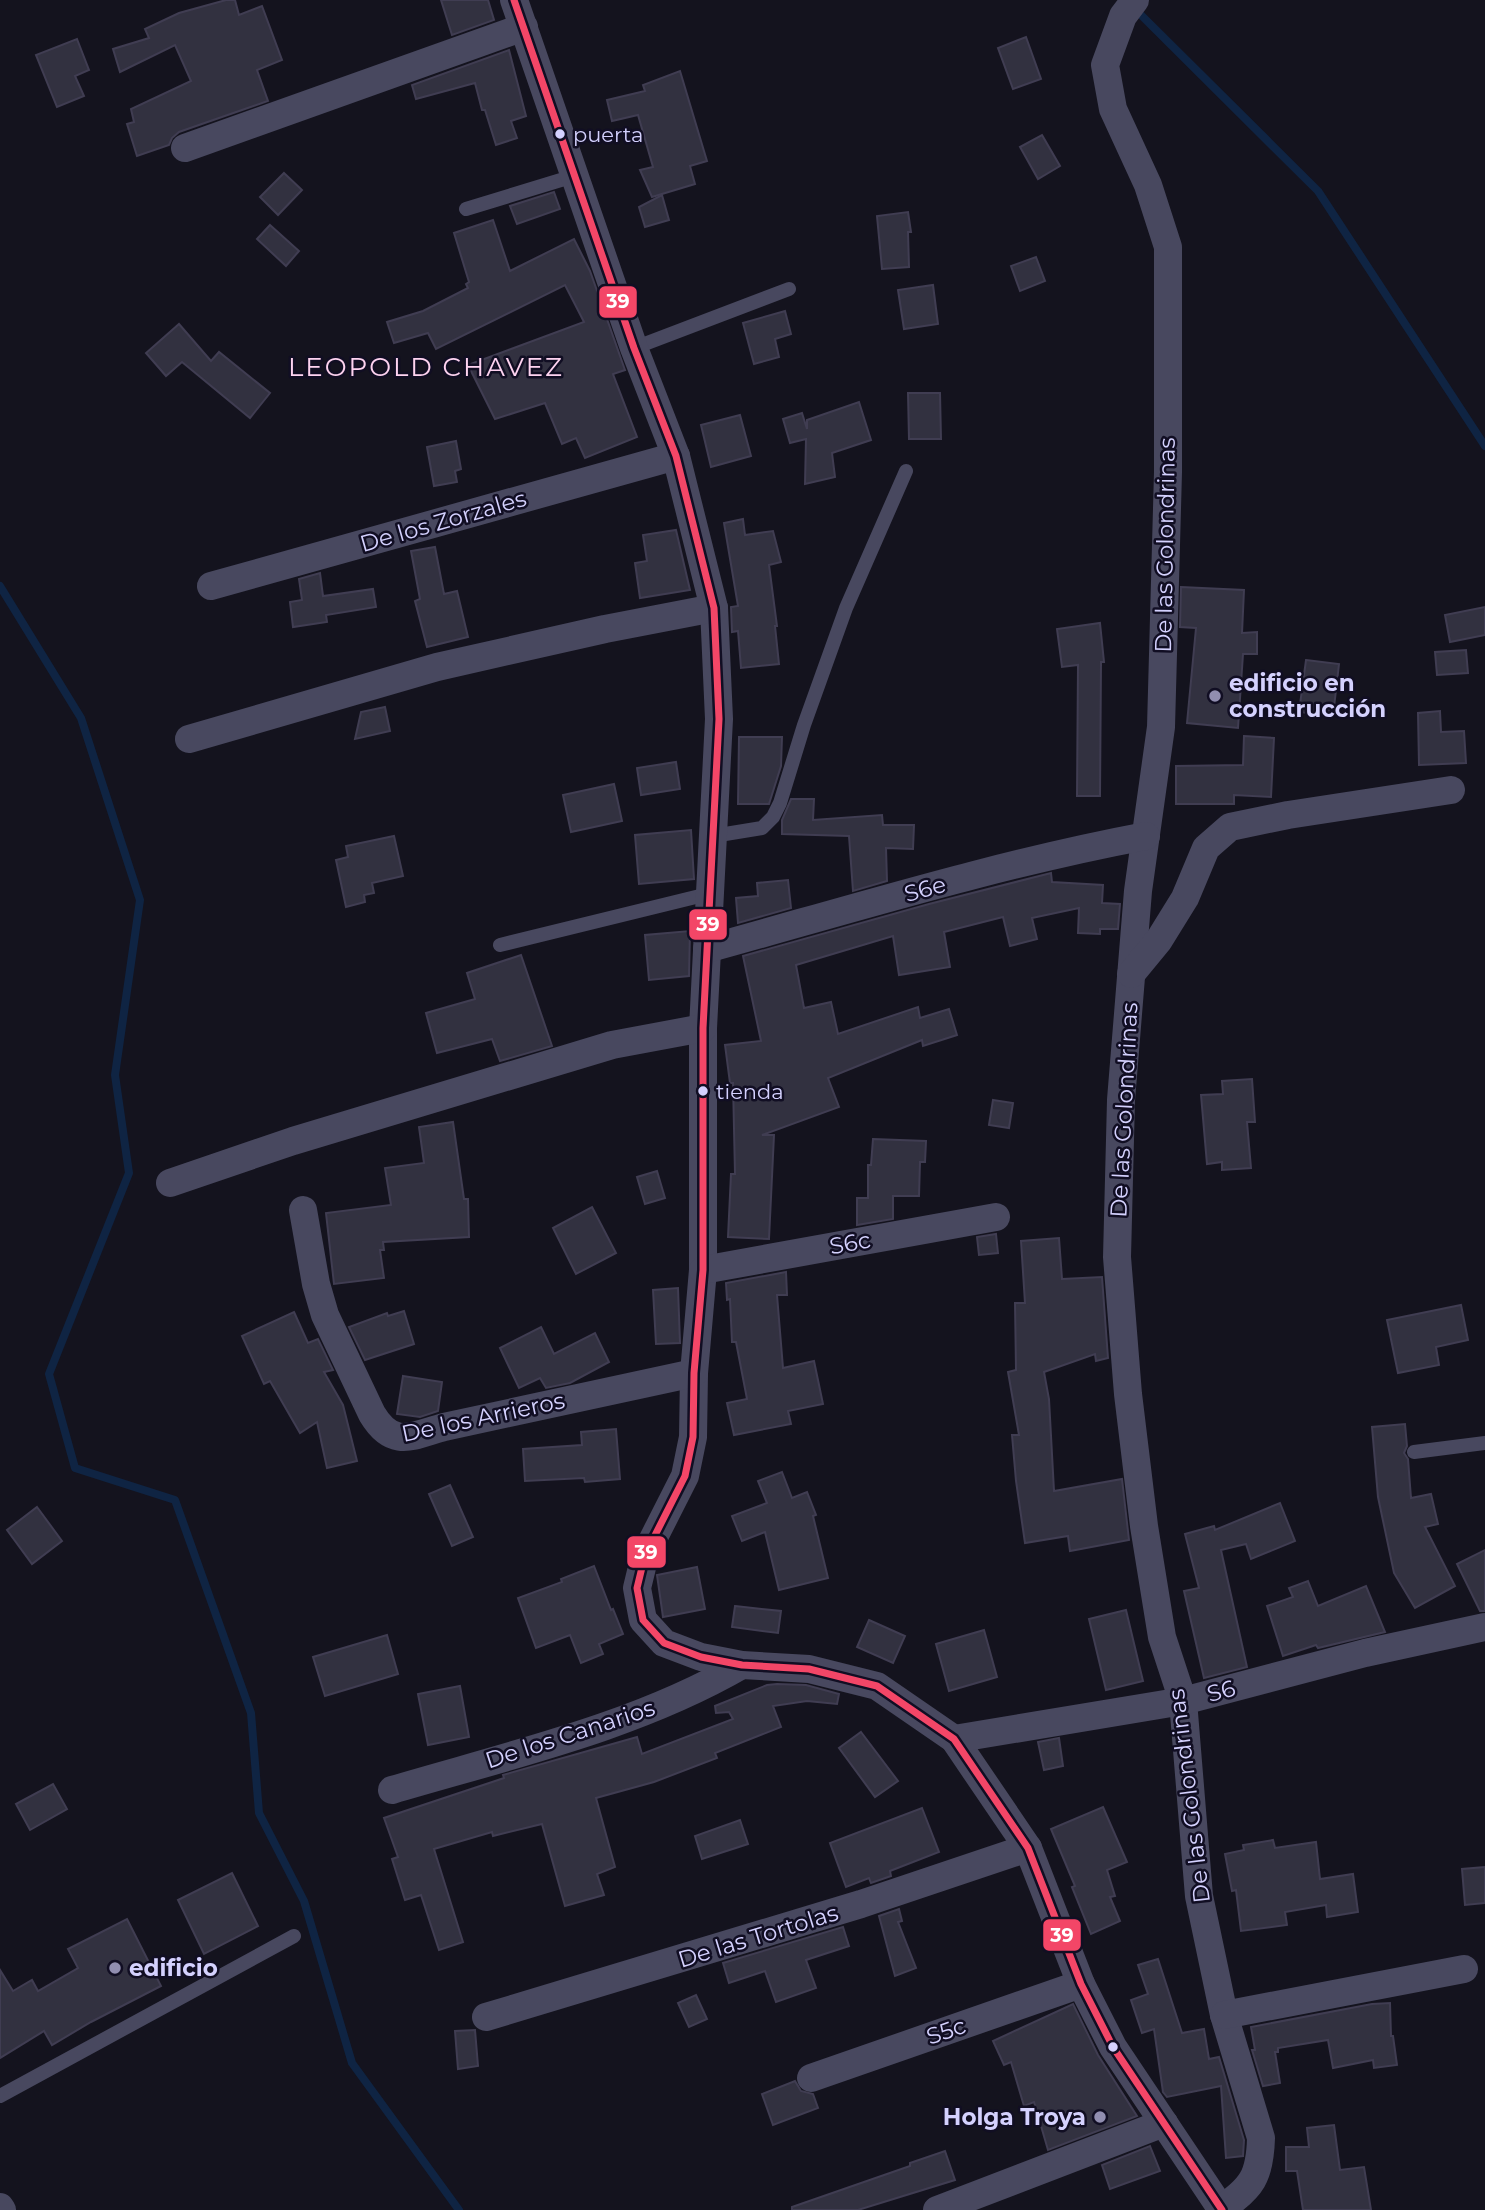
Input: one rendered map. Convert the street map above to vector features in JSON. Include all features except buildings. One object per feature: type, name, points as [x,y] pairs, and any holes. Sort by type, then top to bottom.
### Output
[{"type":"street","points":[[514,0],[634,348],[676,456],[714,608],[719,719],[703,1028],[703,1270],[694,1373],[693,1437],[685,1476],[645,1555],[637,1588],[643,1619],[664,1643],[701,1657],[742,1665],[808,1669],[877,1686],[954,1739],[1028,1848],[1080,1984],[1113,2047],[1222,2210]]},
{"type":"street","name":"De las Golondrinas","points":[[1135,0],[1123,16],[1105,65],[1113,109],[1147,184],[1168,247],[1168,472],[1161,727],[1138,891],[1131,974],[1121,1100],[1117,1257],[1128,1394],[1144,1526],[1161,1637],[1183,1701],[1199,1896],[1224,2015],[1261,2138],[1255,2177],[1244,2193],[1222,2210]]},
{"type":"street","points":[[185,148],[524,27]]},
{"type":"street","name":"De los Zorzales","points":[[211,586],[676,456]]},
{"type":"street","points":[[189,739],[437,667],[605,629],[714,608]]},
{"type":"street","points":[[1131,974],[1159,940],[1185,898],[1206,848],[1230,827],[1451,790]]},
{"type":"street","name":"S6e","points":[[707,949],[917,890],[1093,846],[1146,836]]},
{"type":"street","points":[[170,1183],[293,1141],[430,1102],[612,1045],[703,1028]]},
{"type":"street","name":"De los Arrieros","points":[[303,1210],[316,1284],[325,1315],[372,1414],[380,1427],[392,1437],[404,1438],[694,1373]]},
{"type":"street","name":"S6c","points":[[703,1270],[996,1217]]},
{"type":"street","name":"S6","points":[[954,1739],[1183,1701],[1365,1653],[1485,1627]]},
{"type":"street","name":"De los Canarios","points":[[392,1790],[568,1738],[642,1713],[708,1685],[742,1665]]},
{"type":"street","name":"De las Tortolas","points":[[486,2018],[848,1909],[1028,1848]]},
{"type":"street","points":[[1224,2015],[1464,1969]]},
{"type":"street","name":"S5c","points":[[811,2078],[1080,1984]]},
{"type":"street","points":[[937,2210],[1164,2123]]},
{"type":"lane","points":[[466,209],[574,176]]},
{"type":"lane","points":[[634,348],[789,289]]},
{"type":"lane","points":[[713,836],[762,828],[773,817],[846,608],[906,471]]},
{"type":"lane","points":[[500,945],[708,894]]},
{"type":"lane","points":[[1414,1452],[1485,1443]]},
{"type":"lane","points":[[0,2095],[295,1936]]},
{"type":"waterway","points":[[1136,6],[1139,13],[1318,191],[1485,446]]},
{"type":"waterway","points":[[0,586],[81,718],[140,900],[115,1075],[129,1173],[49,1374],[75,1468],[175,1500],[251,1713],[259,1813],[304,1901],[352,2063],[459,2210]]},
{"type":"transit line","name":"39","points":[[514,0],[634,348],[676,456],[714,608],[719,719],[703,1028],[703,1270],[694,1373],[693,1437],[685,1476],[645,1555],[637,1588],[643,1620],[664,1643],[701,1657],[742,1665],[809,1669],[877,1686],[954,1739],[1028,1848],[1081,1984],[1113,2047],[1222,2210]]},
{"type":"place","name":"puerta","points":[[560,134]]},
{"type":"place","name":"edificio en construcción","points":[[1215,696]]},
{"type":"place","name":"tienda","points":[[703,1091]]},
{"type":"place","name":"edificio","points":[[115,1968]]},
{"type":"place","name":"Holga Troya","points":[[1100,2117]]},
{"type":"district","name":"LEOPOLD CHAVEZ","points":[[426,367]]}]
